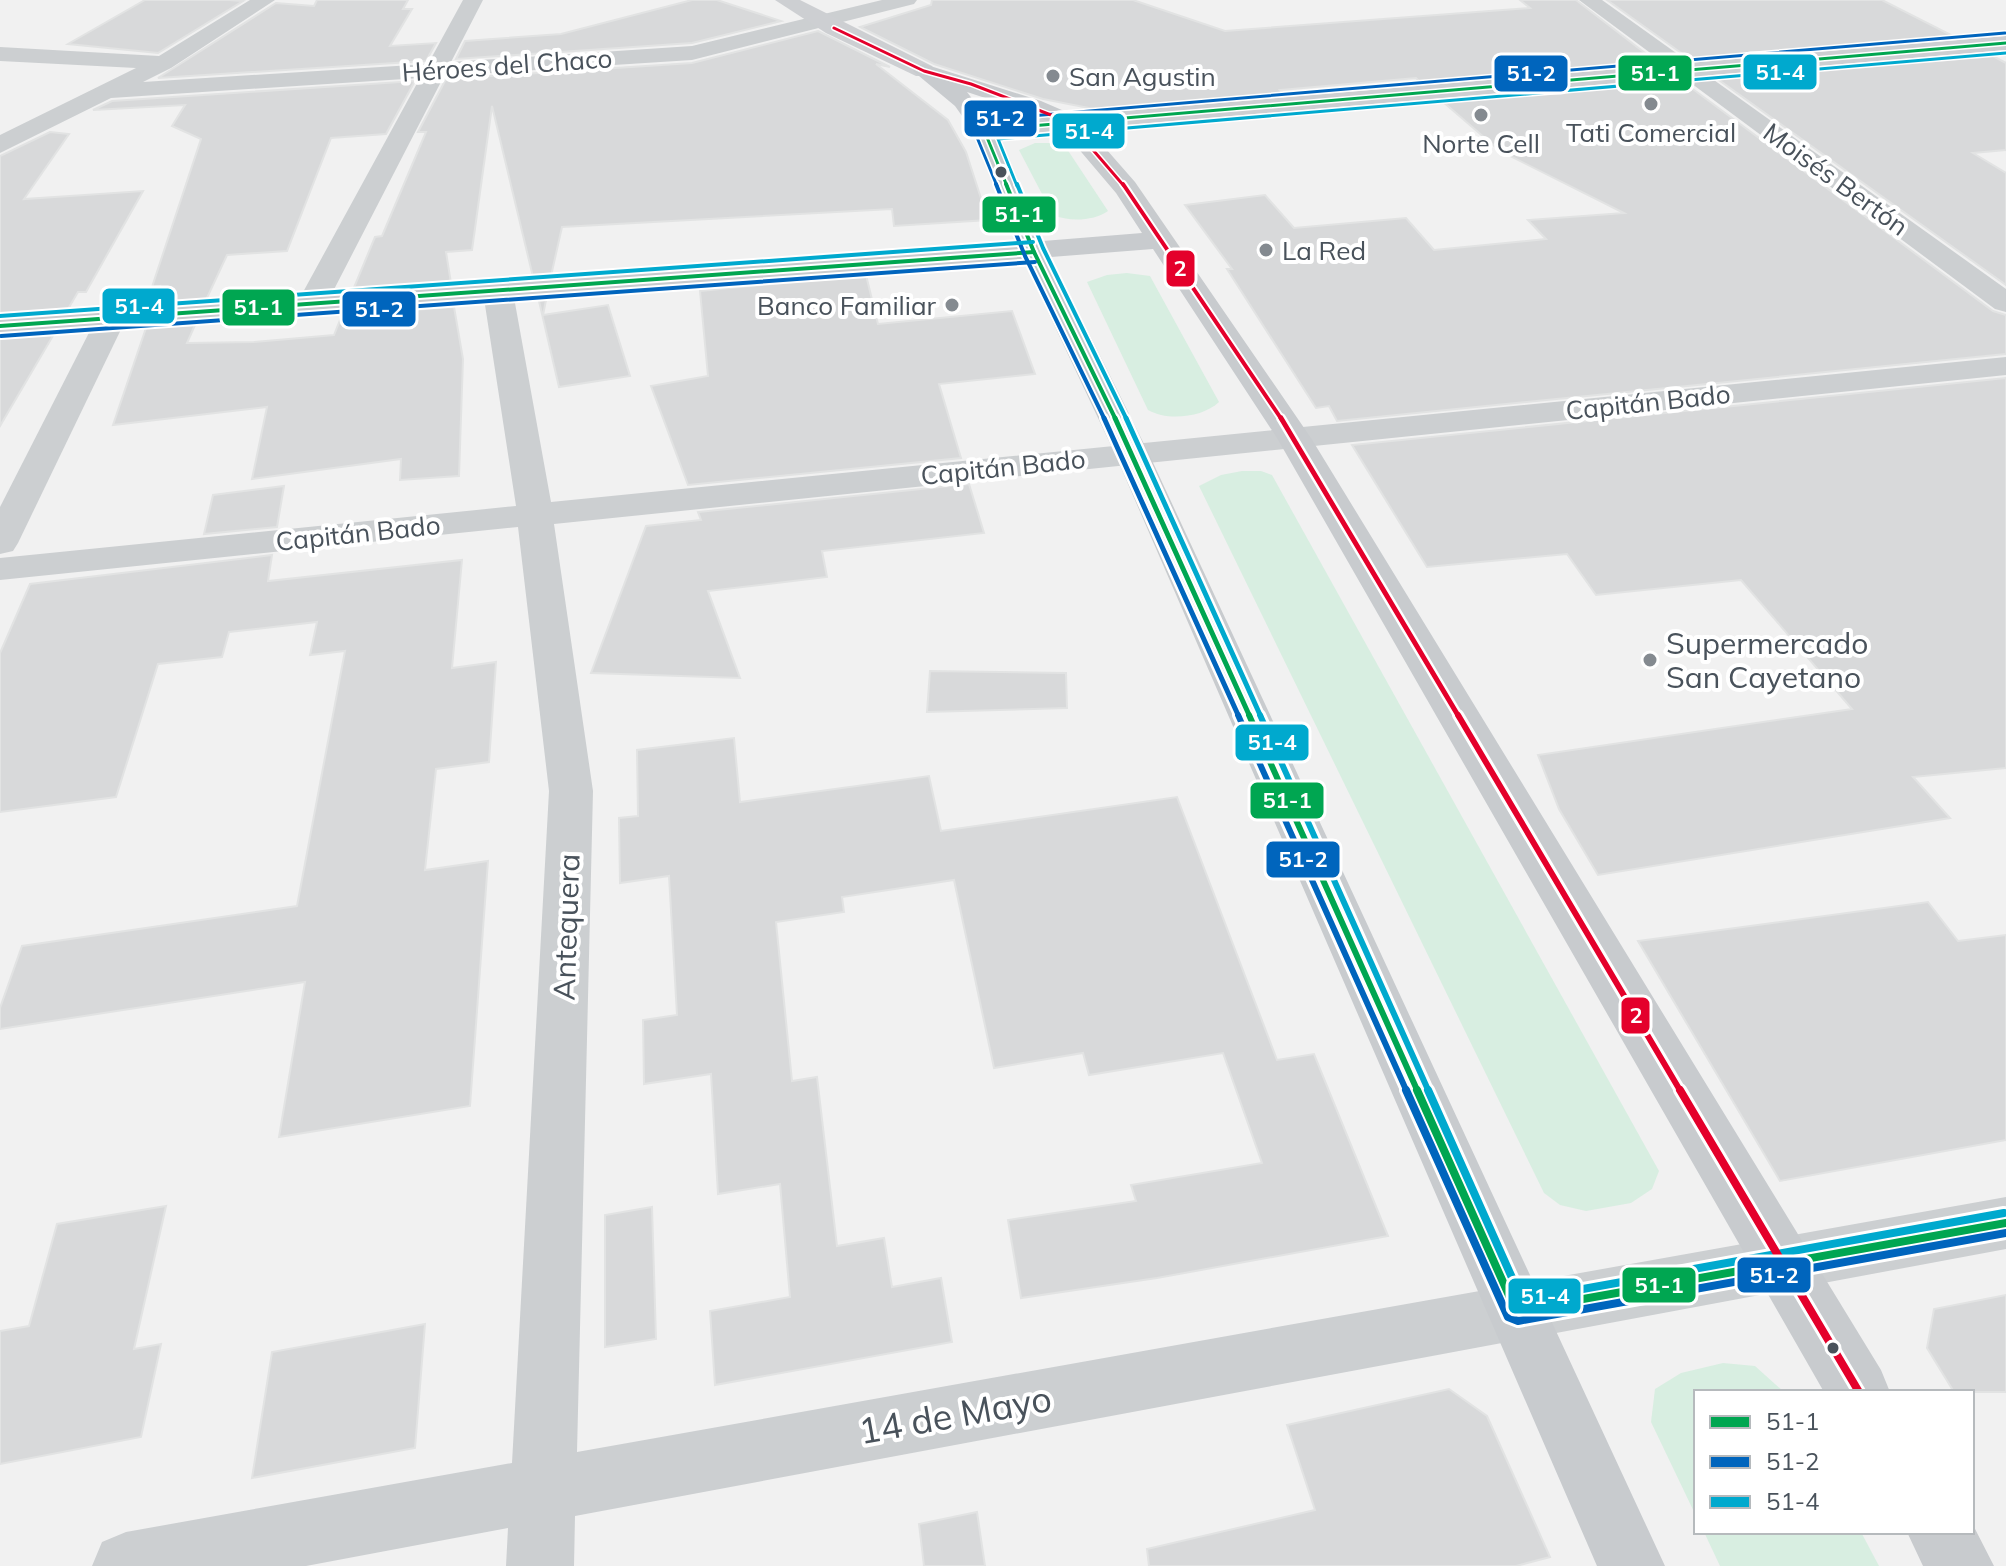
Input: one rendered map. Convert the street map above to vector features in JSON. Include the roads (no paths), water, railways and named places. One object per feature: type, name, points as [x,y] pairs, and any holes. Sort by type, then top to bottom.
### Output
[{"type":"main road","points":[[924,71],[971,84],[1069,122],[1126,188],[1294,438],[1858,1390]]},
{"type":"main road","points":[[924,71],[964,101],[984,130],[1034,252],[1132,454],[1631,1566]]},
{"type":"main road","points":[[0,326],[498,292],[1160,240]]},
{"type":"main road","points":[[1941,1534],[1960,1566]]},
{"type":"street","points":[[0,145],[163,63],[265,0]]},
{"type":"street","points":[[311,305],[473,0]]},
{"type":"street","points":[[785,0],[924,71]]},
{"type":"street","name":"Héroes del Chaco","points":[[101,92],[692,53],[907,0]]},
{"type":"street","name":"Moisés Bertón","points":[[1589,0],[2006,303]]},
{"type":"street","points":[[984,130],[2006,43]]},
{"type":"street","points":[[0,54],[163,63]]},
{"type":"street","name":"Antequera","points":[[498,292],[535,515],[571,791],[540,1566]]},
{"type":"street","points":[[0,543],[111,319]]},
{"type":"street","name":"Capitán Bado","points":[[0,569],[2006,366]]},
{"type":"street","name":"14 de Mayo","points":[[126,1566],[2006,1223]]},
{"type":"place","name":"San Agustin","points":[[1053,76]]},
{"type":"place","name":"Tati Comercial","points":[[1651,104]]},
{"type":"place","name":"Norte Cell","points":[[1481,115]]},
{"type":"place","name":"La Red","points":[[1266,250]]},
{"type":"place","name":"Banco Familiar","points":[[952,305]]},
{"type":"place","name":"Supermercado San Cayetano","points":[[1650,660]]}]
